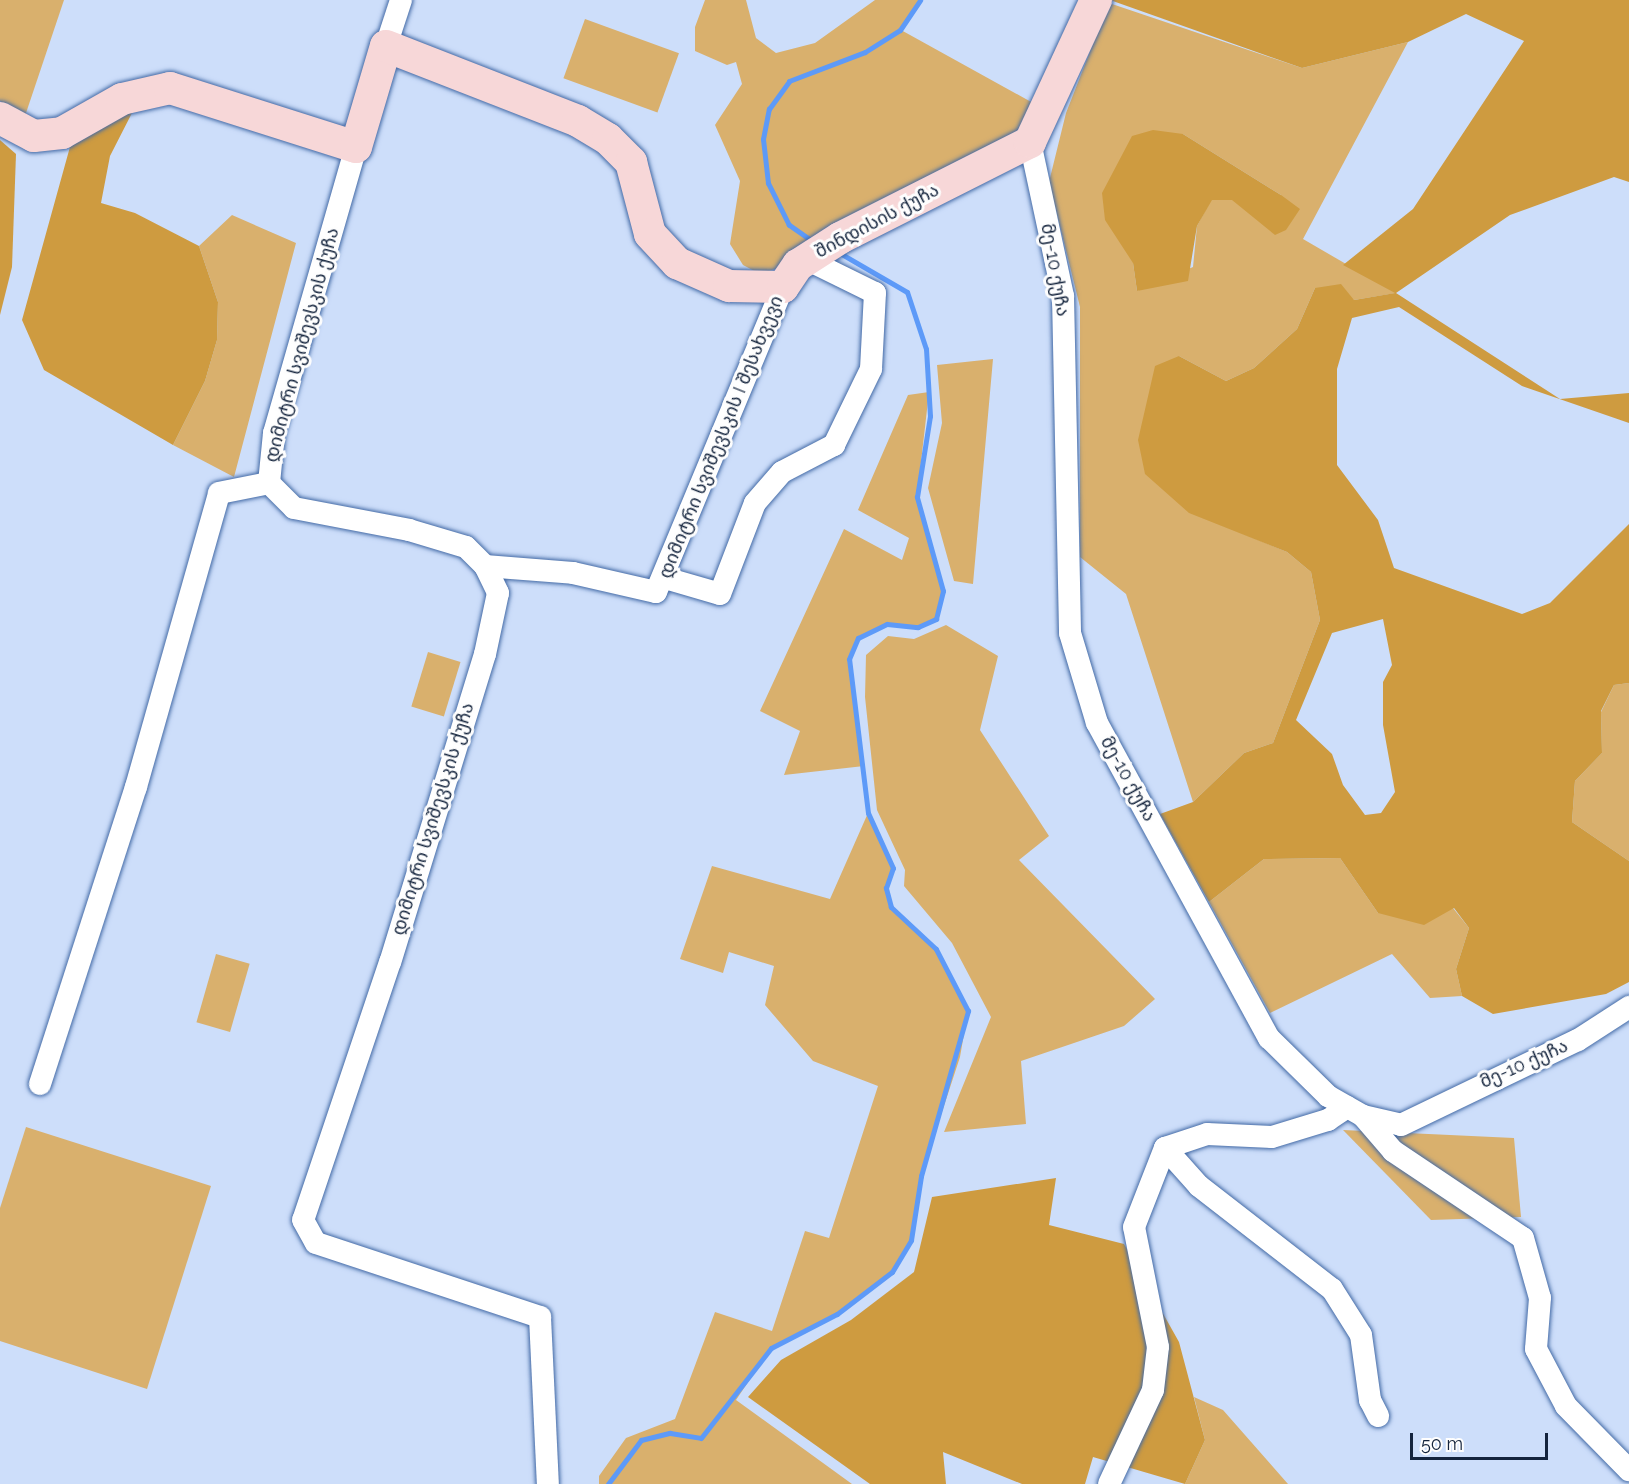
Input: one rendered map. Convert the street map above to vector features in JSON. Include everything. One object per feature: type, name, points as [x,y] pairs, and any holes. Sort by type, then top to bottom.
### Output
[{"type":"street","points":[[401,0],[386,46],[608,138],[631,162],[650,234],[677,263],[729,286],[783,287]]},
{"type":"street","points":[[1030,142],[1096,0]]},
{"type":"street","name":"დიმიტრი სვიშევსკის ქუჩა","points":[[386,46],[274,433],[269,483],[294,508],[433,536],[466,547],[485,566],[498,593],[485,654],[303,1220],[316,1243],[540,1317],[548,1484]]},
{"type":"street","points":[[0,118],[33,136],[62,133],[122,99],[170,88],[356,147]]},
{"type":"street","name":"შინდისის ქუჩა","points":[[783,287],[821,250],[1030,142]]},
{"type":"street","name":"მე-10 ქუჩა","points":[[1030,142],[1064,296],[1070,633],[1097,723],[1269,1038],[1355,1112],[1401,1125],[1578,1040],[1629,1007]]},
{"type":"street","points":[[665,578],[720,594],[755,503],[782,472],[834,445],[871,369],[875,293],[821,250]]},
{"type":"street","name":"დიმიტრი სვიშევსკის I შესახვევი","points":[[485,566],[573,573],[656,592],[665,578],[783,287]]},
{"type":"street","points":[[40,1084],[136,787],[219,493],[269,483]]},
{"type":"street","points":[[1165,1148],[1207,1134],[1272,1137],[1355,1112],[1393,1151],[1523,1238],[1540,1298],[1536,1349],[1566,1406],[1629,1470]]},
{"type":"street","points":[[1165,1148],[1199,1186],[1332,1289],[1361,1335],[1370,1400],[1378,1416]]},
{"type":"street","points":[[1109,1484],[1153,1390],[1158,1347],[1134,1227],[1165,1148]]},
{"type":"shaded area","points":[[0,0],[64,0],[24,119],[0,101]]},
{"type":"shaded area","points":[[705,0],[746,0],[756,38],[776,53],[815,43],[875,0],[920,0],[901,30],[1033,103],[1015,140],[793,263],[760,274],[743,265],[730,244],[740,181],[715,125],[742,84],[736,62],[727,65],[695,51],[695,27]]},
{"type":"shaded area","points":[[1110,0],[1629,0],[1629,182],[1614,177],[1510,215],[1396,293],[1560,399],[1629,393],[1629,423],[1522,386],[1399,307],[1352,318],[1337,369],[1337,465],[1378,520],[1394,568],[1522,614],[1550,603],[1629,524],[1629,683],[1614,685],[1601,711],[1602,753],[1575,781],[1572,822],[1629,861],[1629,982],[1606,994],[1493,1014],[1462,996],[1456,969],[1469,928],[1454,908],[1424,925],[1378,913],[1340,858],[1264,859],[1209,902],[1160,814],[1193,802],[1244,753],[1273,743],[1320,620],[1311,572],[1287,552],[1189,513],[1145,474],[1138,440],[1155,366],[1179,356],[1226,381],[1254,368],[1297,329],[1315,288],[1341,284],[1354,300],[1395,293],[1343,265],[1413,209],[1524,41],[1466,14],[1408,42],[1302,68]],"holes":[[[1383,619],[1392,665],[1383,682],[1383,725],[1395,792],[1381,813],[1365,815],[1343,785],[1332,754],[1296,720],[1332,633]]]},
{"type":"shaded area","points":[[1109,3],[1302,68],[1408,42],[1303,239],[1396,293],[1354,300],[1315,288],[1297,329],[1254,368],[1226,381],[1179,356],[1244,534],[1287,552],[1311,572],[1320,620],[1273,743],[1244,753],[1193,802],[1126,594],[1080,557],[1080,307],[1049,182],[1066,113]],"holes":[[[1183,134],[1281,195],[1211,200],[1197,226],[1193,267],[1137,291],[1133,263]]]},
{"type":"shaded area","points":[[585,19],[679,53],[657,112],[563,78]]},
{"type":"shaded area","points":[[133,111],[110,156],[101,203],[135,213],[199,246],[218,302],[217,340],[205,381],[173,445],[44,370],[22,320],[73,136]]},
{"type":"shaded area","points":[[1153,130],[1183,134],[1300,209],[1286,230],[1275,235],[1232,200],[1212,200],[1197,226],[1188,281],[1137,291],[1133,263],[1105,220],[1102,193],[1132,136]]},
{"type":"shaded area","points":[[0,140],[16,154],[12,267],[0,315]]},
{"type":"shaded area","points":[[232,215],[296,243],[234,477],[173,445],[205,381],[217,340],[218,302],[199,246]]},
{"type":"shaded area","points":[[993,359],[973,584],[954,581],[928,488],[942,423],[937,365]]},
{"type":"shaded area","points":[[929,392],[917,497],[943,591],[936,619],[918,627],[887,624],[857,638],[849,659],[864,766],[784,775],[800,731],[760,711],[844,529],[902,560],[909,538],[858,510],[908,395]]},
{"type":"shaded area","points":[[946,625],[998,656],[980,730],[1049,836],[1019,860],[1155,999],[1124,1026],[1021,1061],[1026,1124],[944,1132],[991,1017],[952,943],[904,886],[905,870],[877,810],[865,697],[866,655],[888,636],[914,639]]},
{"type":"shaded area","points":[[428,652],[461,662],[444,716],[411,707]]},
{"type":"shaded area","points":[[1629,683],[1629,861],[1572,822],[1575,781],[1602,753],[1601,712],[1614,685]]},
{"type":"shaded area","points":[[868,813],[893,868],[886,888],[891,907],[936,949],[968,1011],[960,1057],[921,1176],[911,1240],[892,1272],[837,1314],[771,1348],[736,1400],[852,1484],[599,1484],[599,1476],[626,1438],[675,1419],[715,1312],[772,1331],[805,1231],[829,1238],[878,1086],[813,1061],[765,1005],[774,966],[729,952],[723,973],[680,959],[712,866],[830,899]]},
{"type":"shaded area","points":[[1340,858],[1378,913],[1453,908],[1469,928],[1456,969],[1462,996],[1430,998],[1392,954],[1270,1013],[1209,902],[1264,859]]},
{"type":"shaded area","points":[[216,954],[250,964],[230,1032],[196,1022]]},
{"type":"shaded area","points":[[26,1127],[211,1186],[147,1389],[0,1341],[0,1208]]},
{"type":"shaded area","points":[[1343,1130],[1514,1138],[1521,1217],[1431,1220]]},
{"type":"shaded area","points":[[1056,1178],[1049,1225],[1124,1244],[1179,1342],[1205,1440],[1185,1484],[1093,1457],[1085,1484],[1022,1484],[943,1452],[946,1484],[870,1484],[748,1397],[781,1360],[851,1320],[914,1272],[932,1197]]},
{"type":"shaded area","points":[[1194,1397],[1223,1410],[1288,1484],[1185,1484],[1205,1440]]},
{"type":"waterway","points":[[815,243],[789,225],[768,183],[763,139],[769,109],[789,81],[865,52],[900,30],[920,0]]},
{"type":"waterway","points":[[608,1484],[641,1440],[670,1433],[701,1438],[771,1348],[837,1314],[892,1272],[911,1240],[921,1176],[968,1011],[936,949],[891,907],[886,888],[893,868],[868,813],[849,659],[858,638],[887,624],[918,627],[936,619],[943,591],[917,497],[930,416],[926,349],[907,292],[838,252]]}]
